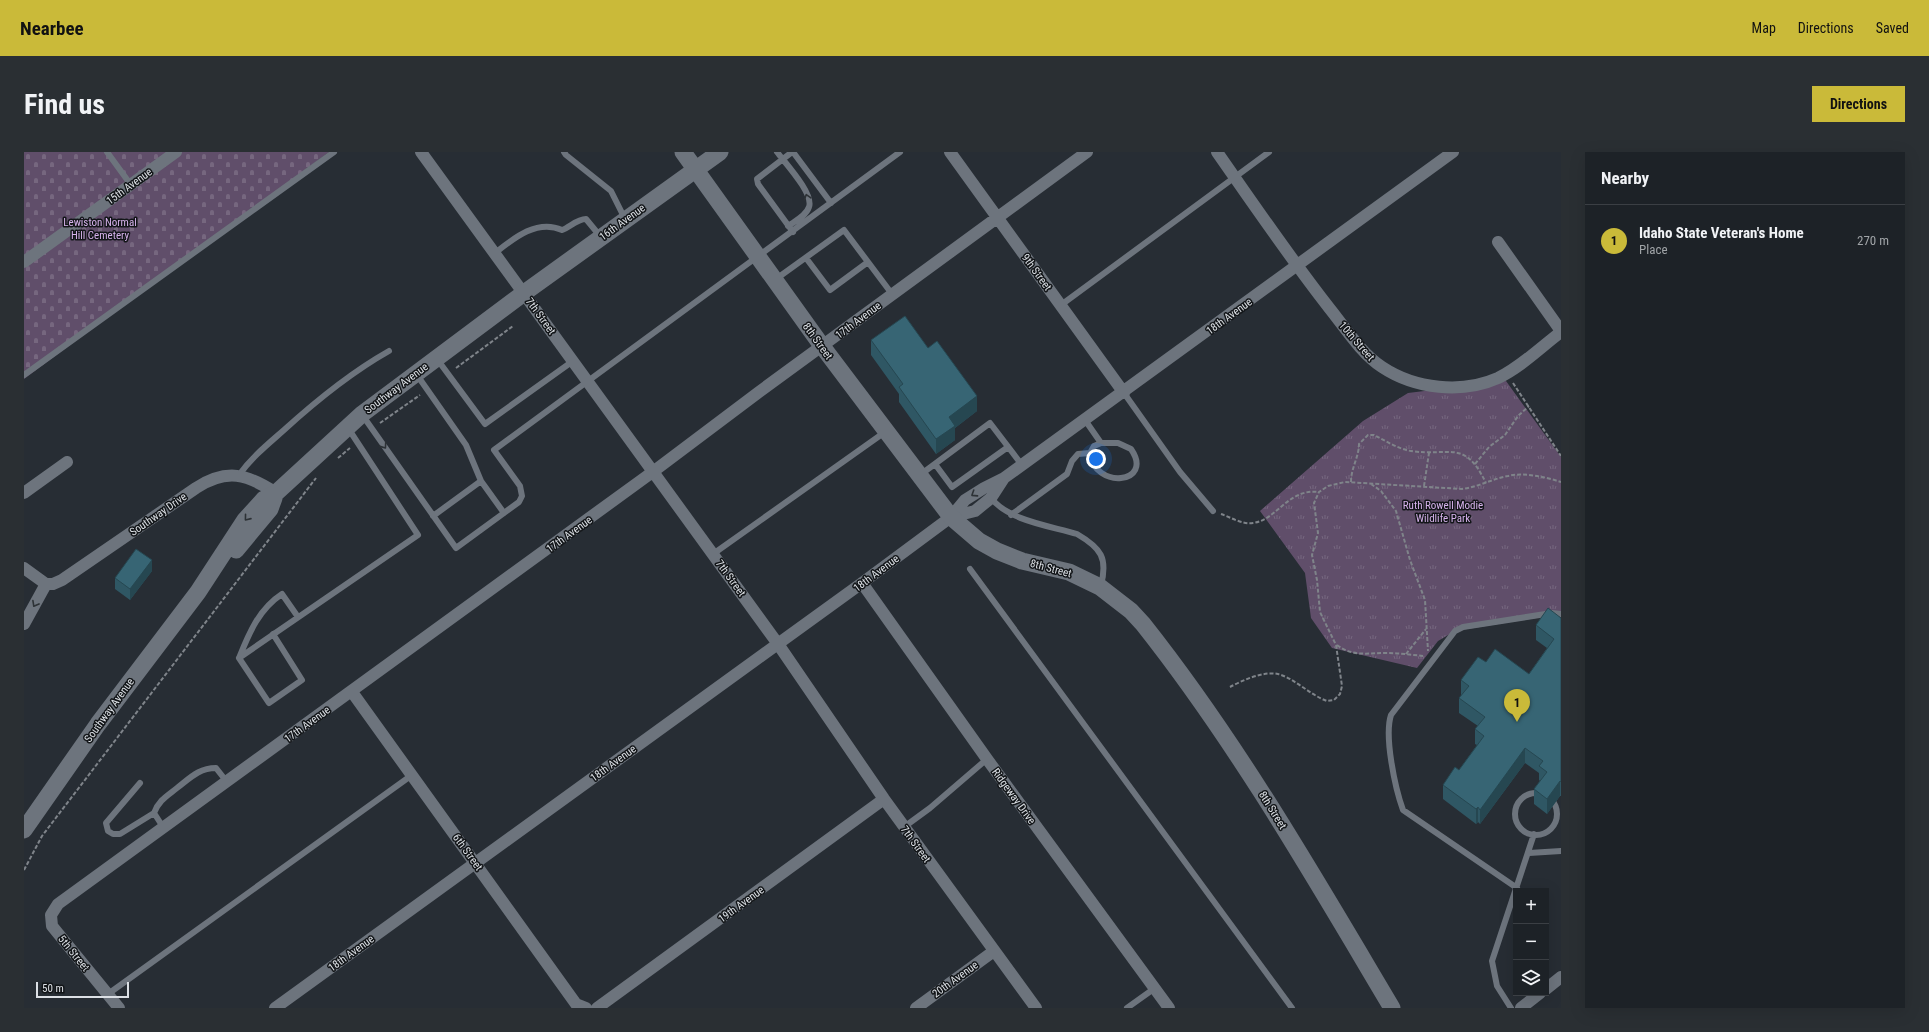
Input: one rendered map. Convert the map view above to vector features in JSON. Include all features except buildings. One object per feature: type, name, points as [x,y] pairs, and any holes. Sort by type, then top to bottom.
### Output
[{"type":"main road","name":"8th Street","points":[[684,152],[774,281],[918,476],[951,517],[974,538],[997,551],[1022,561],[1069,572],[1100,587],[1131,611],[1143,624],[1237,752],[1273,808],[1392,1008]]},
{"type":"main road","name":"16th Avenue","points":[[524,293],[720,152]]},
{"type":"main road","name":"Southway Avenue","points":[[24,830],[98,724],[198,592],[243,542],[270,509],[276,493],[347,426],[524,293]]},
{"type":"street","name":"15th Avenue","points":[[24,262],[176,152]]},
{"type":"street","name":"7th Street","points":[[421,152],[654,471],[778,644],[884,799],[1036,1008]]},
{"type":"street","name":"9th Street","points":[[950,152],[1124,393]]},
{"type":"street","name":"17th Avenue","points":[[51,915],[58,904],[352,692],[1087,152]]},
{"type":"street","name":"10th Street","points":[[1217,152],[1297,267],[1361,348],[1383,368],[1400,378],[1419,384],[1438,387],[1458,387],[1487,382],[1506,374],[1561,331]]},
{"type":"street","name":"18th Avenue","points":[[275,1008],[862,583],[951,517],[965,500],[1004,478],[1124,393],[1453,152]]},
{"type":"street","points":[[1498,242],[1561,331]]},
{"type":"street","points":[[24,493],[67,462]]},
{"type":"street","name":"Southway Drive","points":[[46,584],[53,584],[62,580],[205,482],[227,475],[239,475],[260,483],[276,493]]},
{"type":"street","name":"18th Avenue","points":[[951,517],[975,512],[991,498],[1004,478]]},
{"type":"street","points":[[24,568],[46,584],[24,624]]},
{"type":"street","name":"Ridgeway Drive","points":[[862,583],[987,759],[1169,1008]]},
{"type":"street","name":"6th Street","points":[[352,692],[476,862],[576,1004],[589,1008]]},
{"type":"street","name":"19th Avenue","points":[[589,1008],[884,799]]},
{"type":"street","name":"5th Street","points":[[51,915],[52,926],[119,1008]]},
{"type":"street","name":"20th Avenue","points":[[916,1008],[994,951]]},
{"type":"street","points":[[1549,987],[1561,977]]},
{"type":"street","points":[[1521,1008],[1536,996]]},
{"type":"lane","points":[[107,152],[131,185]]},
{"type":"lane","points":[[24,375],[334,152]]},
{"type":"lane","points":[[564,152],[611,191],[625,220]]},
{"type":"lane","points":[[362,414],[456,548],[519,502],[522,496],[520,486],[494,450],[758,257],[790,229],[804,214],[810,202],[806,191],[777,152]]},
{"type":"lane","points":[[790,229],[758,184],[757,179],[792,152],[831,203]]},
{"type":"lane","points":[[790,229],[831,203],[900,152]]},
{"type":"lane","points":[[1061,305],[1269,152]]},
{"type":"lane","points":[[495,253],[531,228],[555,227],[562,230],[569,228],[580,219],[586,219],[601,237]]},
{"type":"lane","points":[[774,281],[844,230],[892,294]]},
{"type":"lane","points":[[806,258],[830,290],[868,262]]},
{"type":"lane","points":[[239,475],[252,457],[316,401],[370,361],[389,351]]},
{"type":"lane","points":[[436,358],[484,424],[573,360]]},
{"type":"lane","points":[[415,374],[466,445],[482,481],[504,513]]},
{"type":"lane","points":[[1124,393],[1180,472],[1213,511]]},
{"type":"lane","points":[[1086,420],[1101,443]]},
{"type":"lane","points":[[918,476],[990,423],[1022,465]]},
{"type":"lane","points":[[239,658],[418,535],[347,426]]},
{"type":"lane","points":[[713,554],[886,432]]},
{"type":"lane","points":[[1101,443],[1118,443],[1131,449],[1137,463],[1134,473],[1126,478],[1120,479],[1106,476],[1092,464],[1090,453],[1094,446],[1101,443]]},
{"type":"lane","points":[[935,464],[952,487],[1008,447]]},
{"type":"lane","points":[[1011,515],[1068,474],[1072,461],[1078,454],[1090,453]]},
{"type":"lane","points":[[433,516],[482,481]]},
{"type":"lane","points":[[991,498],[997,506],[1011,515],[1078,534],[1086,539],[1103,556],[1104,573],[1100,587]]},
{"type":"lane","points":[[970,569],[1292,1008]]},
{"type":"lane","points":[[239,658],[252,628],[264,609],[274,599],[282,594],[298,617]]},
{"type":"lane","points":[[1534,834],[1517,888],[1403,810],[1396,790],[1388,725],[1391,715],[1455,631],[1463,627],[1552,613],[1561,614]]},
{"type":"lane","points":[[239,658],[269,703],[302,680],[273,634]]},
{"type":"lane","points":[[904,827],[930,808],[987,759]]},
{"type":"lane","points":[[140,783],[106,823],[108,831],[113,834],[120,834],[154,813],[162,799],[193,774],[208,768],[216,768],[227,782]]},
{"type":"lane","points":[[108,994],[412,775]]},
{"type":"lane","points":[[1538,793],[1552,800],[1557,816],[1549,830],[1534,834],[1521,828],[1515,814],[1520,800],[1528,794],[1538,793]]},
{"type":"lane","points":[[154,813],[164,827]]},
{"type":"lane","points":[[1529,853],[1561,851]]},
{"type":"lane","points":[[1511,1008],[1497,986],[1492,961],[1513,900]]},
{"type":"lane","points":[[1127,1008],[1155,988]]},
{"type":"path","points":[[1506,374],[1529,406],[1561,456]]},
{"type":"path","points":[[1475,464],[1489,447],[1505,435],[1518,416],[1529,406]]},
{"type":"path","points":[[1351,483],[1351,472],[1359,450],[1359,444],[1368,435],[1374,435],[1410,451],[1429,453],[1452,451],[1461,454],[1475,464],[1486,483]]},
{"type":"path","points":[[336,459],[352,447]]},
{"type":"path","points":[[1424,486],[1429,453]]},
{"type":"path","points":[[1230,687],[1238,682],[1263,674],[1277,674],[1319,699],[1326,701],[1334,700],[1340,694],[1342,686],[1336,645],[1320,612],[1317,580],[1312,554],[1318,533],[1314,503],[1319,492],[1328,486],[1351,483],[1462,488],[1486,483],[1509,475],[1527,476],[1561,482]]},
{"type":"path","points":[[24,870],[42,836],[318,476]]},
{"type":"path","points":[[1336,645],[1346,652],[1356,654],[1406,654],[1428,656],[1425,600],[1410,560],[1396,511],[1380,491],[1371,484]]},
{"type":"path","points":[[1213,511],[1239,521],[1254,523],[1266,518],[1292,497],[1309,491],[1319,492]]},
{"type":"path","points":[[1406,654],[1426,628]]},
{"type":"green space","name":"Lewiston Normal Hill Cemetery","points":[[24,152],[329,152],[24,379]]},
{"type":"green space","name":"Ruth Rowell Modie Wildlife Park","points":[[1506,381],[1561,457],[1561,614],[1455,631],[1438,641],[1417,668],[1332,648],[1311,618],[1305,573],[1260,511],[1363,421],[1408,393]]},
{"type":"place","name":"Idaho State Veteran's Home","points":[[1517,722]]}]
